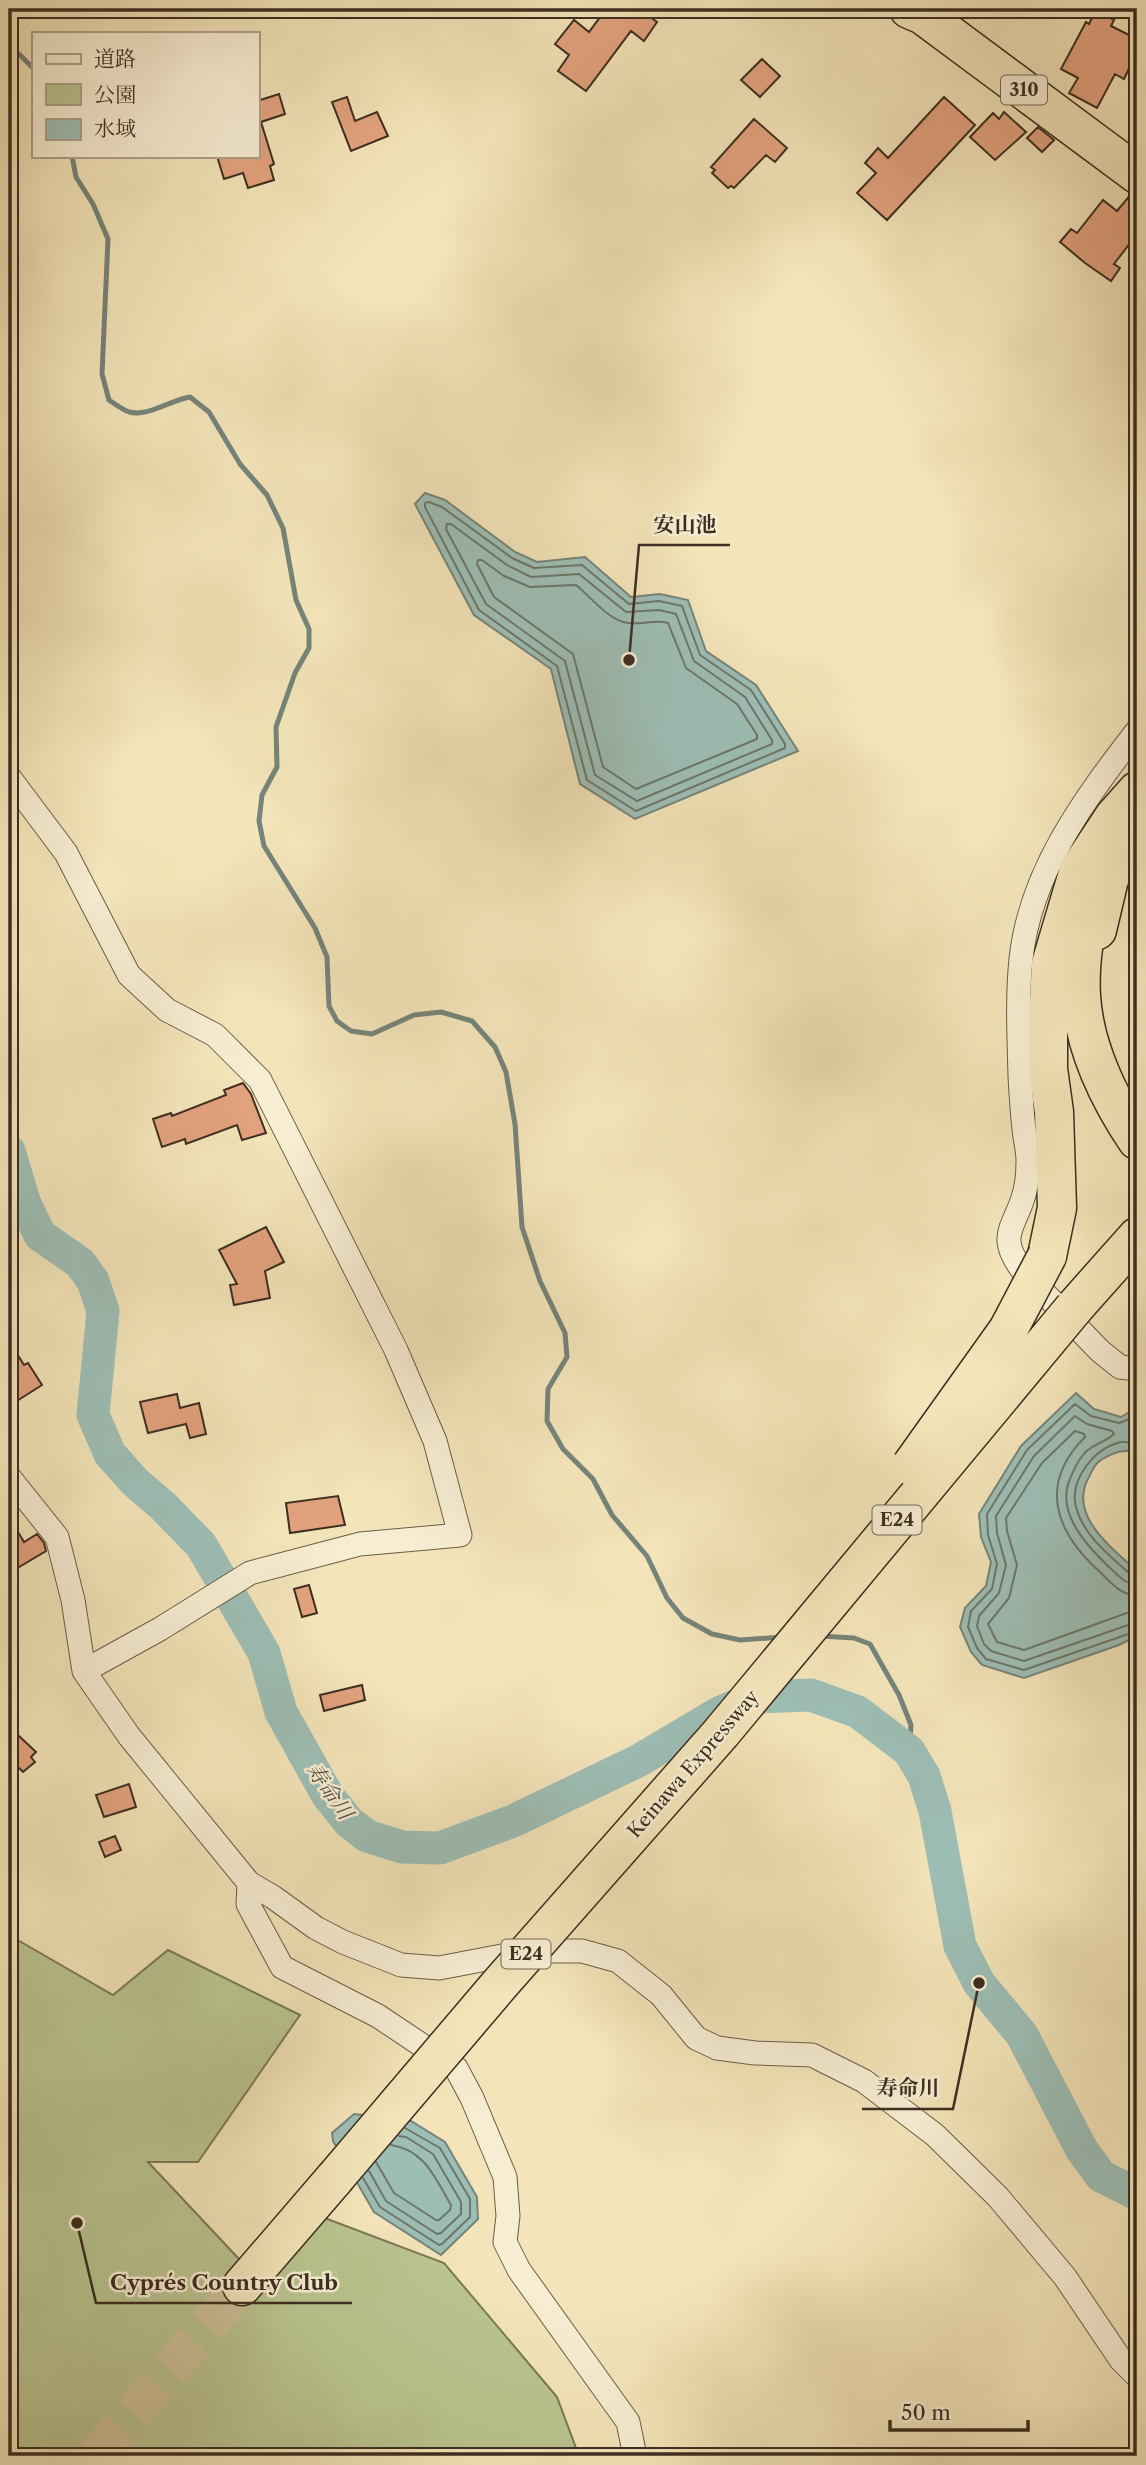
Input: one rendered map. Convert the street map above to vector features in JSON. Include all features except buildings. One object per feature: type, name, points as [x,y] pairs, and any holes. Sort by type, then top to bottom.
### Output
[{"type":"highway","name":"310","points":[[909,9],[923,15],[1137,174]]},
{"type":"highway","points":[[1130,811],[1097,929],[1095,984],[1105,1039],[1123,1085],[1137,1107]]},
{"type":"highway","points":[[1130,811],[1092,890],[1082,950],[1081,998],[1091,1048],[1111,1096],[1137,1140]]},
{"type":"highway","points":[[721,1733],[766,1662],[986,1363],[1008,1330],[1047,1256],[1057,1208],[1055,1125],[1048,1069],[1051,964],[1079,870],[1130,811]]},
{"type":"highway","name":"Keinawa Expressway","points":[[243,2286],[499,1985],[721,1733],[1008,1387],[1082,1314],[1137,1237]]},
{"type":"highway","points":[[1082,1314],[1137,1268]]},
{"type":"street","points":[[1137,731],[1105,770],[1049,862],[1029,920],[1021,959],[1019,1014],[1020,1079],[1028,1157],[1027,1181],[1023,1200],[1009,1228],[1009,1240],[1023,1271],[1100,1351],[1120,1367],[1137,1369]]},
{"type":"street","points":[[9,777],[66,853],[129,975],[167,1010],[215,1035],[260,1080],[396,1350],[435,1441],[460,1535],[360,1544],[250,1573],[160,1629],[84,1671]]},
{"type":"street","points":[[9,1477],[57,1537],[73,1600],[84,1671],[129,1736],[249,1883],[316,1928],[342,1942],[401,1965],[439,1968],[528,1951],[582,1951],[618,1961],[662,1995],[696,2038],[717,2048],[755,2053],[812,2055],[864,2081],[935,2135],[998,2197],[1065,2277],[1121,2360],[1137,2376]]},
{"type":"street","points":[[249,1883],[248,1904],[282,1967],[378,2015],[456,2068],[472,2098],[505,2177],[508,2216],[505,2242],[519,2270],[628,2422],[635,2456]]},
{"type":"green space","points":[[9,1935],[113,1995],[168,1950],[300,2015],[198,2162],[148,2162],[254,2275],[322,2217],[444,2263],[557,2397],[579,2456],[9,2456]]},
{"type":"water","points":[[425,493],[445,500],[515,552],[537,562],[585,557],[631,597],[660,594],[688,600],[706,651],[756,685],[798,751],[635,819],[580,784],[551,669],[474,615],[415,504]]},
{"type":"water","points":[[1076,1393],[1094,1409],[1121,1417],[1137,1408],[1137,1452],[1119,1452],[1097,1463],[1084,1491],[1084,1504],[1095,1530],[1137,1571],[1137,1636],[1119,1645],[1024,1678],[982,1665],[971,1652],[960,1627],[965,1608],[986,1586],[991,1562],[981,1537],[979,1514],[1021,1446]]},
{"type":"water","points":[[354,2114],[411,2121],[445,2142],[477,2197],[478,2219],[441,2255],[374,2212],[333,2141],[332,2133]]},
{"type":"waterway","points":[[9,49],[19,54],[32,67]]},
{"type":"waterway","points":[[72,158],[76,177],[93,204],[108,239],[102,374],[109,400],[127,411],[137,413],[190,397],[209,412],[240,464],[267,495],[283,528],[296,600],[309,629],[309,648],[295,673],[276,727],[277,767],[262,795],[259,821],[264,846],[315,928],[327,957],[329,1006],[337,1021],[351,1031],[372,1034],[414,1015],[441,1012],[472,1021],[495,1047],[506,1072],[515,1124],[522,1227],[540,1281],[565,1333],[567,1357],[548,1389],[547,1421],[563,1449],[593,1479],[612,1515],[647,1556],[667,1598],[683,1618],[712,1634],[740,1640],[782,1637]]},
{"type":"waterway","name":"寿命川","points":[[9,1151],[25,1204],[40,1235],[80,1263],[93,1281],[103,1311],[93,1415],[110,1454],[135,1482],[201,1545],[264,1653],[281,1712],[328,1796],[349,1822],[367,1836],[402,1847],[440,1848],[513,1821],[638,1761],[719,1713],[755,1697],[811,1695],[858,1712],[909,1751],[924,1776],[935,1811],[960,1946],[979,1983],[1022,2035],[1082,2150],[1101,2176],[1137,2194]]},
{"type":"waterway","points":[[820,1636],[854,1638],[870,1644],[899,1695],[911,1725],[909,1751]]},
{"type":"tunnel","points":[[95,2456],[242,2286]]},
{"type":"place","name":"安山池","points":[[629,660]]},
{"type":"place","name":"寿命川","points":[[979,1983]]},
{"type":"place","name":"Cyprés Country Club","points":[[77,2223]]}]
